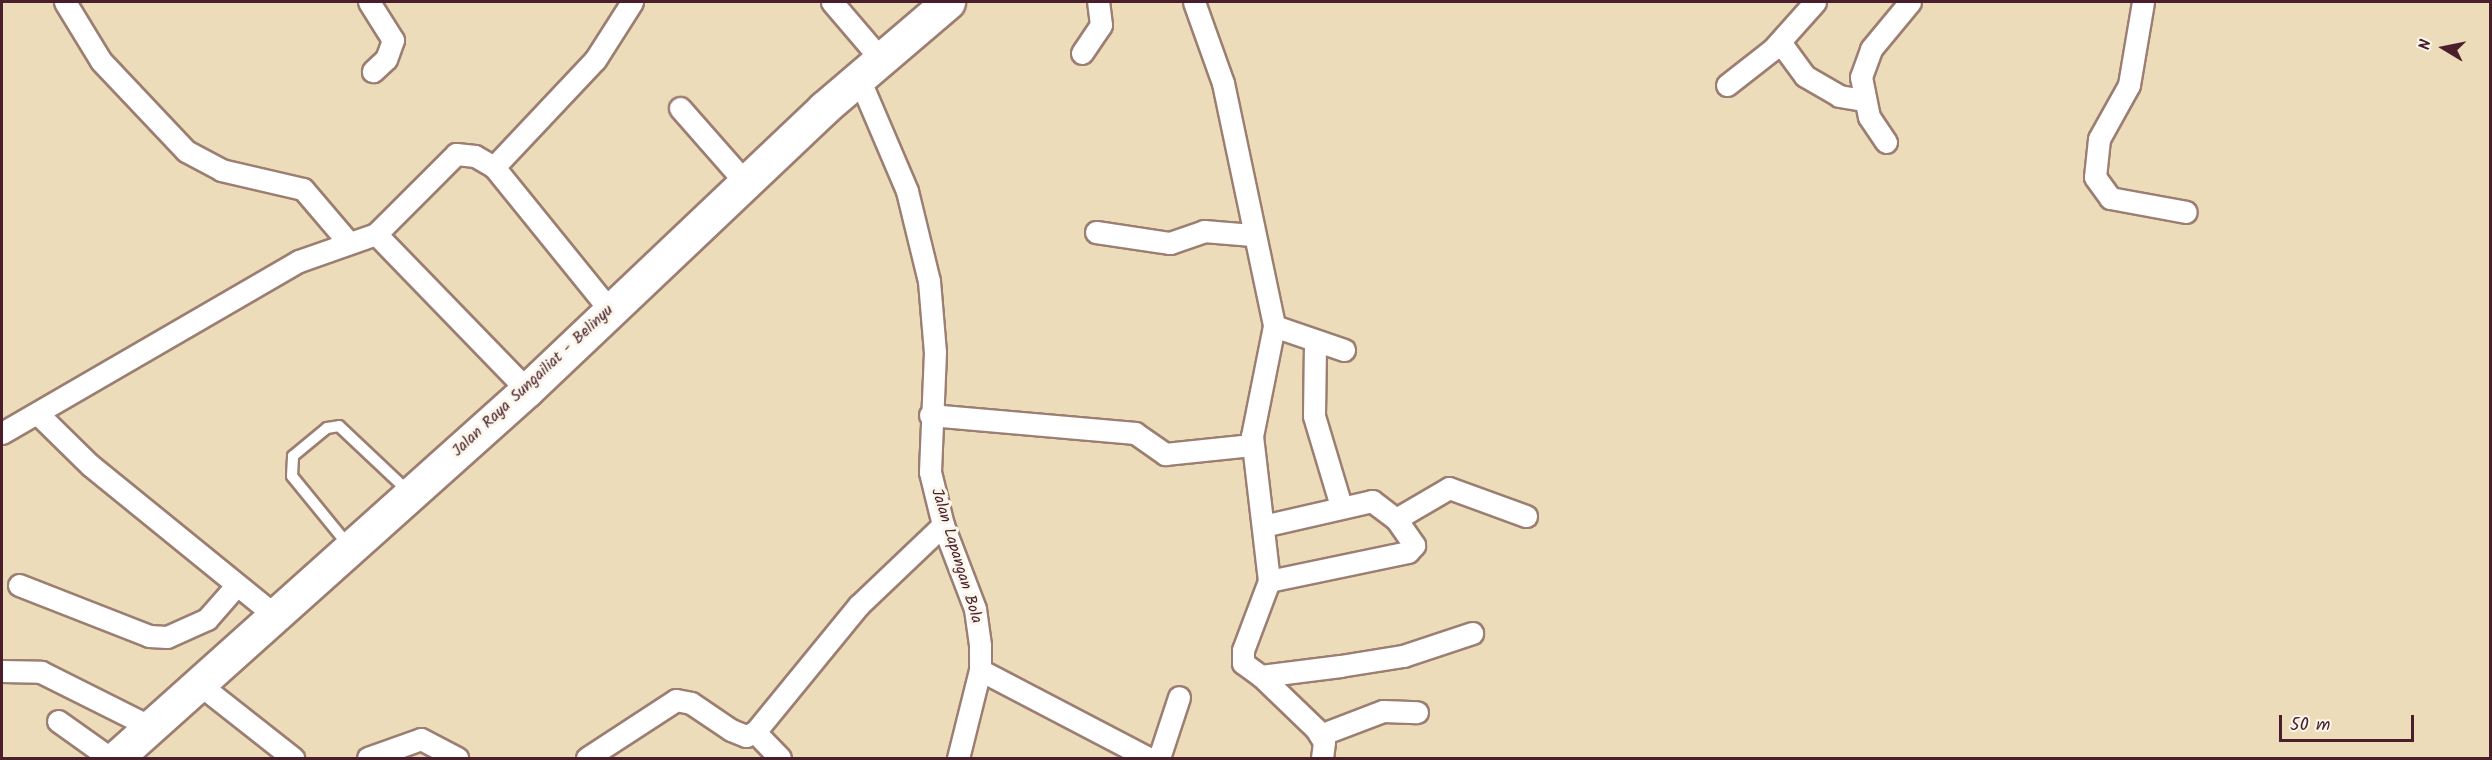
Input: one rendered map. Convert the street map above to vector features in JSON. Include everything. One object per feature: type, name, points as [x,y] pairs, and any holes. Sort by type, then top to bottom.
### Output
[{"type":"highway","name":"Jalan Raya Sungailiat - Belinyu","points":[[116,759],[149,726],[277,617],[526,390],[869,67],[948,2]]},
{"type":"street","points":[[64,2],[101,61],[186,150],[221,170],[303,189],[349,243]]},
{"type":"street","points":[[369,2],[393,40],[386,59],[373,71]]},
{"type":"street","points":[[494,167],[595,60],[632,2]]},
{"type":"street","name":"Jalan Lapangan Bola","points":[[832,2],[869,67],[920,240],[934,338],[928,454],[943,525],[975,609],[980,670],[958,759]]},
{"type":"street","points":[[1082,53],[1101,25],[1098,2]]},
{"type":"street","points":[[1194,2],[1223,83],[1252,235],[1274,326],[1252,445],[1269,581],[1241,657],[1320,735],[1322,759]]},
{"type":"street","points":[[1727,85],[1780,42],[1815,2]]},
{"type":"street","points":[[1886,142],[1863,100],[1865,58],[1910,2]]},
{"type":"street","points":[[2143,2],[2130,85],[2099,139],[2095,177],[2110,198],[2186,212]]},
{"type":"street","points":[[1780,42],[1805,76],[1839,96],[1863,100]]},
{"type":"street","points":[[680,108],[745,182]]},
{"type":"street","points":[[2,433],[39,415],[289,267],[376,234],[451,156],[475,156],[494,167],[610,310]]},
{"type":"street","points":[[1096,232],[1170,243],[1204,231],[1252,235]]},
{"type":"street","points":[[376,234],[526,390]]},
{"type":"street","points":[[1274,326],[1315,344],[1344,350]]},
{"type":"street","points":[[1315,344],[1314,416],[1341,506]]},
{"type":"street","points":[[39,415],[90,465],[236,586],[277,617]]},
{"type":"street","points":[[930,415],[1135,433],[1165,454],[1252,445]]},
{"type":"street","points":[[1396,519],[1449,488],[1526,516]]},
{"type":"street","points":[[1263,526],[1341,506],[1372,501],[1396,519],[1413,538],[1412,550],[1269,581]]},
{"type":"street","points":[[587,759],[676,700],[691,703],[731,730],[746,736],[755,732],[859,605],[943,525]]},
{"type":"street","points":[[19,585],[148,636],[167,637],[207,619],[236,586]]},
{"type":"street","points":[[1261,676],[1403,656],[1472,633]]},
{"type":"street","points":[[980,670],[1148,759]]},
{"type":"street","points":[[2,671],[41,672],[149,726]]},
{"type":"street","points":[[199,684],[293,759]]},
{"type":"street","points":[[1158,759],[1179,697]]},
{"type":"street","points":[[1320,735],[1383,711],[1418,712]]},
{"type":"street","points":[[58,721],[110,759]]},
{"type":"street","points":[[755,732],[780,759]]},
{"type":"street","points":[[368,759],[421,739],[457,759]]},
{"type":"lane","points":[[351,548],[295,480],[293,456],[327,428],[339,426],[411,494]]}]
